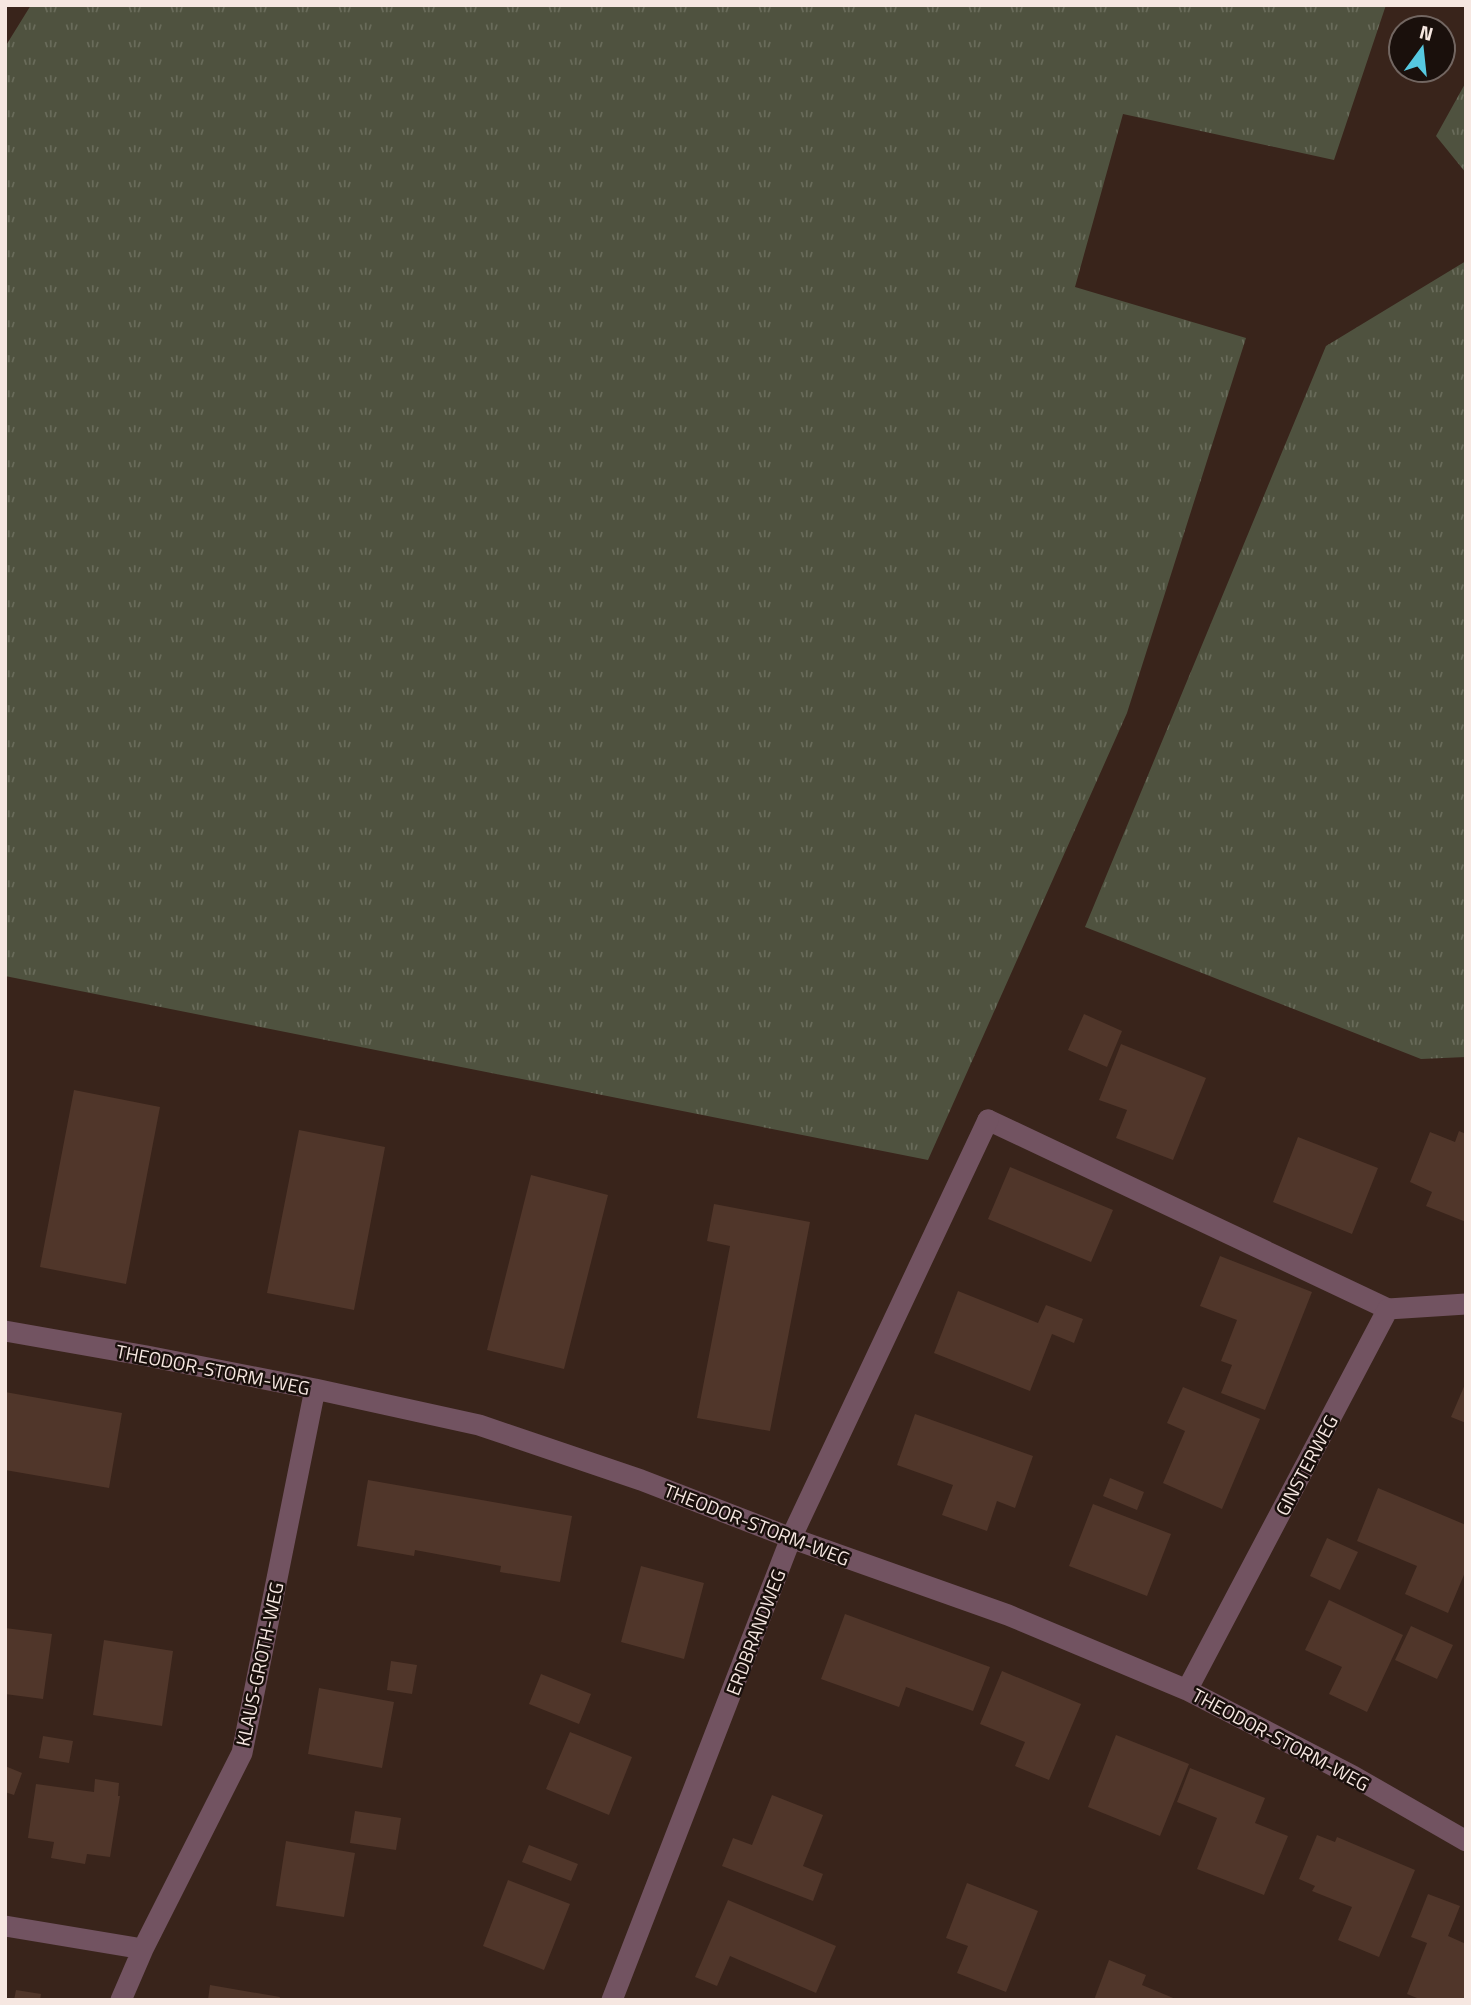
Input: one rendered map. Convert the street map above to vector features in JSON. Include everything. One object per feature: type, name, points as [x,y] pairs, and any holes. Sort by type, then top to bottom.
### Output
[{"type":"street","name":"ERDBRANDWEG","points":[[612,2000],[791,1538],[988,1120],[1388,1310]]},
{"type":"street","points":[[1388,1310],[1466,1304]]},
{"type":"street","name":"GINSTERWEG","points":[[1187,1690],[1388,1310]]},
{"type":"street","name":"THEODOR-STORM-WEG","points":[[5,1331],[315,1389],[480,1426],[642,1480],[791,1538],[1008,1615],[1187,1690],[1353,1776],[1466,1841]]},
{"type":"street","name":"KLAUS-GROTH-WEG","points":[[121,2000],[143,1949],[242,1753],[315,1389]]},
{"type":"street","points":[[5,1926],[143,1949]]},
{"type":"green space","points":[[31,5],[1386,5],[1334,160],[1123,114],[1075,287],[1246,338],[1127,713],[928,1160],[5,976],[5,47]]},
{"type":"green space","points":[[1466,82],[1466,173],[1436,136]]},
{"type":"green space","points":[[1466,261],[1466,1057],[1421,1059],[1085,927],[1326,346]]},
{"type":"building","points":[[1084,1014],[1122,1031],[1107,1067],[1068,1050]]},
{"type":"building","points":[[1121,1044],[1206,1078],[1173,1160],[1116,1138],[1127,1110],[1099,1100]]},
{"type":"building","points":[[74,1090],[160,1107],[126,1284],[40,1267]]},
{"type":"building","points":[[299,1130],[385,1147],[354,1310],[267,1293]]},
{"type":"building","points":[[1459,1131],[1466,1134],[1466,1222],[1426,1206],[1432,1192],[1410,1182],[1430,1132],[1455,1142]]},
{"type":"building","points":[[1298,1137],[1378,1168],[1352,1234],[1273,1202]]},
{"type":"building","points":[[1010,1167],[1113,1210],[1091,1262],[988,1219]]},
{"type":"building","points":[[531,1175],[608,1195],[564,1369],[487,1350]]},
{"type":"building","points":[[714,1204],[810,1222],[770,1431],[697,1418],[730,1246],[707,1241]]},
{"type":"building","points":[[1220,1256],[1312,1292],[1265,1410],[1221,1393],[1232,1365],[1221,1361],[1237,1320],[1200,1306]]},
{"type":"building","points":[[958,1291],[1038,1323],[1046,1305],[1083,1319],[1074,1343],[1052,1334],[1030,1391],[934,1353]]},
{"type":"building","points":[[1466,1382],[1466,1423],[1451,1417]]},
{"type":"building","points":[[1183,1387],[1260,1419],[1222,1509],[1163,1483],[1185,1431],[1167,1423]]},
{"type":"building","points":[[5,1392],[122,1413],[109,1488],[5,1470]]},
{"type":"building","points":[[915,1414],[1033,1456],[1015,1508],[997,1501],[987,1531],[942,1515],[953,1485],[897,1465]]},
{"type":"building","points":[[1110,1478],[1144,1492],[1137,1510],[1103,1496]]},
{"type":"building","points":[[368,1480],[572,1516],[560,1582],[500,1572],[501,1566],[415,1550],[414,1556],[357,1546]]},
{"type":"building","points":[[1378,1488],[1466,1525],[1466,1570],[1448,1613],[1405,1594],[1417,1566],[1357,1541]]},
{"type":"building","points":[[1093,1504],[1171,1534],[1147,1596],[1069,1566]]},
{"type":"building","points":[[1327,1538],[1358,1552],[1340,1590],[1310,1576]]},
{"type":"building","points":[[641,1566],[704,1583],[684,1659],[621,1642]]},
{"type":"building","points":[[1329,1600],[1403,1635],[1367,1712],[1329,1694],[1342,1667],[1305,1650]]},
{"type":"building","points":[[845,1614],[990,1667],[973,1711],[906,1687],[899,1707],[821,1679]]},
{"type":"building","points":[[1411,1626],[1453,1645],[1437,1679],[1395,1660]]},
{"type":"building","points":[[5,1628],[52,1634],[43,1699],[5,1694]]},
{"type":"building","points":[[104,1640],[173,1651],[162,1726],[93,1715]]},
{"type":"building","points":[[391,1661],[417,1665],[412,1694],[387,1690]]},
{"type":"building","points":[[1002,1671],[1081,1704],[1049,1780],[1015,1766],[1025,1742],[980,1724]]},
{"type":"building","points":[[541,1674],[591,1694],[579,1724],[529,1704]]},
{"type":"building","points":[[319,1688],[394,1702],[382,1768],[308,1754]]},
{"type":"building","points":[[570,1732],[632,1757],[609,1815],[546,1789]]},
{"type":"building","points":[[1116,1735],[1189,1764],[1160,1836],[1088,1807]]},
{"type":"building","points":[[43,1736],[73,1741],[69,1763],[39,1758]]},
{"type":"building","points":[[5,1766],[22,1773],[14,1795],[5,1792]]},
{"type":"building","points":[[1190,1768],[1265,1798],[1255,1823],[1288,1836],[1264,1895],[1197,1869],[1217,1818],[1177,1802]]},
{"type":"building","points":[[95,1779],[119,1783],[120,1796],[110,1857],[87,1854],[85,1864],[51,1858],[54,1842],[28,1838],[36,1784],[94,1792]]},
{"type":"building","points":[[772,1795],[823,1815],[803,1866],[823,1874],[813,1901],[722,1866],[733,1838],[752,1845]]},
{"type":"building","points":[[355,1811],[401,1818],[396,1850],[350,1843]]},
{"type":"building","points":[[1317,1835],[1335,1842],[1337,1837],[1415,1870],[1379,1957],[1338,1940],[1352,1907],[1312,1891],[1315,1886],[1299,1879]]},
{"type":"building","points":[[286,1841],[355,1853],[344,1917],[276,1906]]},
{"type":"building","points":[[529,1845],[578,1864],[571,1881],[522,1862]]},
{"type":"building","points":[[508,1880],[570,1904],[544,1970],[483,1946]]},
{"type":"building","points":[[967,1883],[1038,1911],[1006,1992],[957,1973],[968,1946],[946,1938]]},
{"type":"building","points":[[1428,1894],[1460,1906],[1448,1936],[1466,1944],[1466,2000],[1422,2000],[1407,1994],[1427,1943],[1411,1937]]},
{"type":"building","points":[[728,1900],[836,1946],[816,1993],[730,1956],[717,1986],[695,1977]]},
{"type":"building","points":[[1109,1960],[1146,1975],[1142,1985],[1178,2000],[1094,2000]]},
{"type":"building","points":[[210,1985],[280,1997],[279,2000],[208,2000]]},
{"type":"building","points":[[16,1990],[41,1994],[40,2000],[14,2000]]}]
